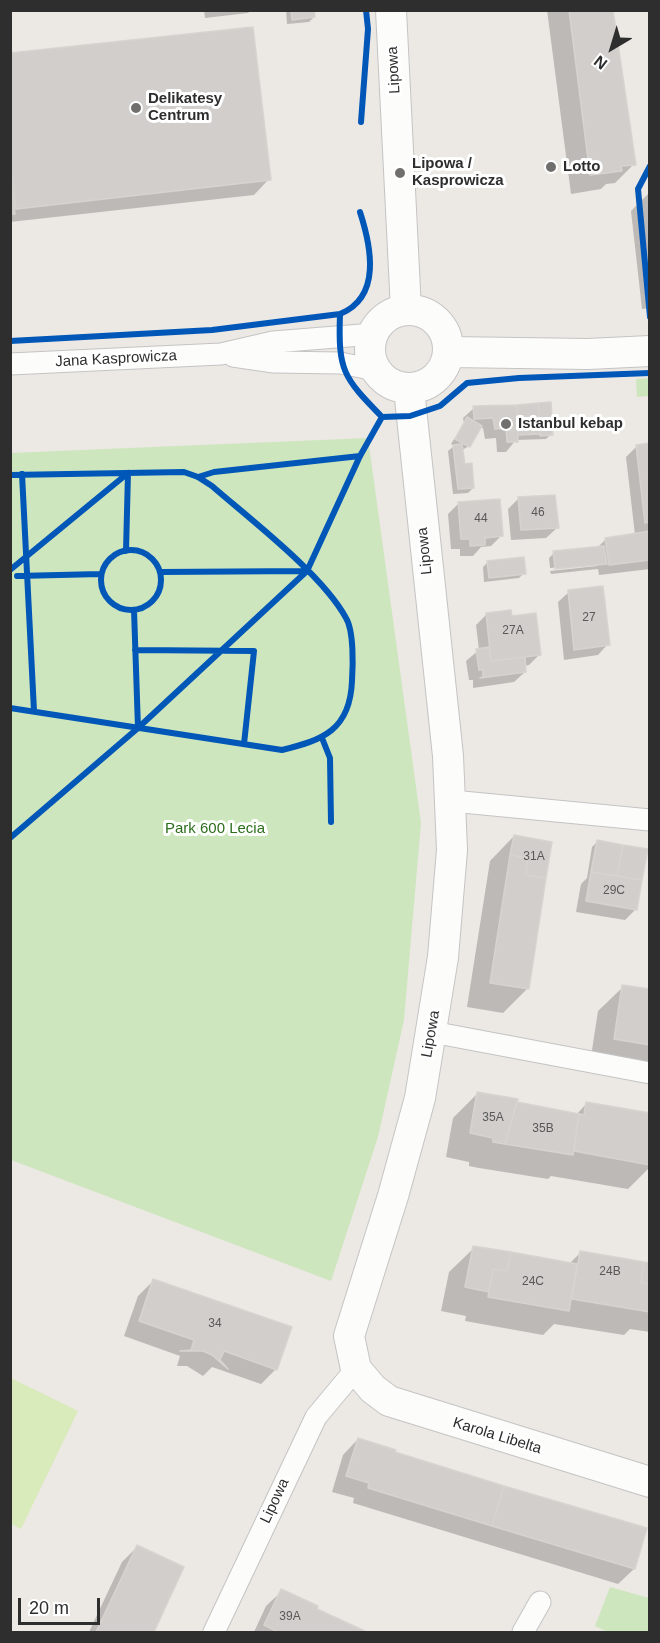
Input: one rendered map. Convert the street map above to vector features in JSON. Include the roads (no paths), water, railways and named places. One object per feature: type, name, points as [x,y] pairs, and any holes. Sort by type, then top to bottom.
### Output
[{"type":"street","name":"Lipowa","points":[[391,10],[406,310]]},
{"type":"street","points":[[406,310],[430,316],[441,326],[447,338],[449,352],[444,368],[434,380],[420,388],[393,385],[376,370],[370,352],[374,334],[385,319],[406,310]]},
{"type":"street","name":"Jana Kasprowicza","points":[[10,364],[221,354],[273,342],[374,334]]},
{"type":"street","points":[[449,352],[588,354],[650,351]]},
{"type":"street","name":"Jana Kasprowicza","points":[[221,354],[274,362],[340,363],[376,370]]},
{"type":"street","name":"Lipowa","points":[[214,1632],[316,1417],[356,1369],[350,1347],[351,1327],[409,1139],[432,1032],[449,900],[452,801],[409,388]]},
{"type":"street","points":[[452,801],[650,820]]},
{"type":"street","points":[[432,1032],[650,1073]]},
{"type":"street","name":"Karola Libelta","points":[[356,1369],[373,1389],[389,1401],[650,1482]]},
{"type":"street","points":[[524,1632],[540,1602]]},
{"type":"place","name":"Delikatesy Centrum","points":[[136,108]]},
{"type":"place","name":"Lotto","points":[[551,167]]},
{"type":"place","name":"Lipowa / Kasprowicza","points":[[400,173]]},
{"type":"place","name":"Istanbul kebap","points":[[506,424]]},
{"type":"park label","name":"Park 600 Lecia","points":[[215,829]]}]
